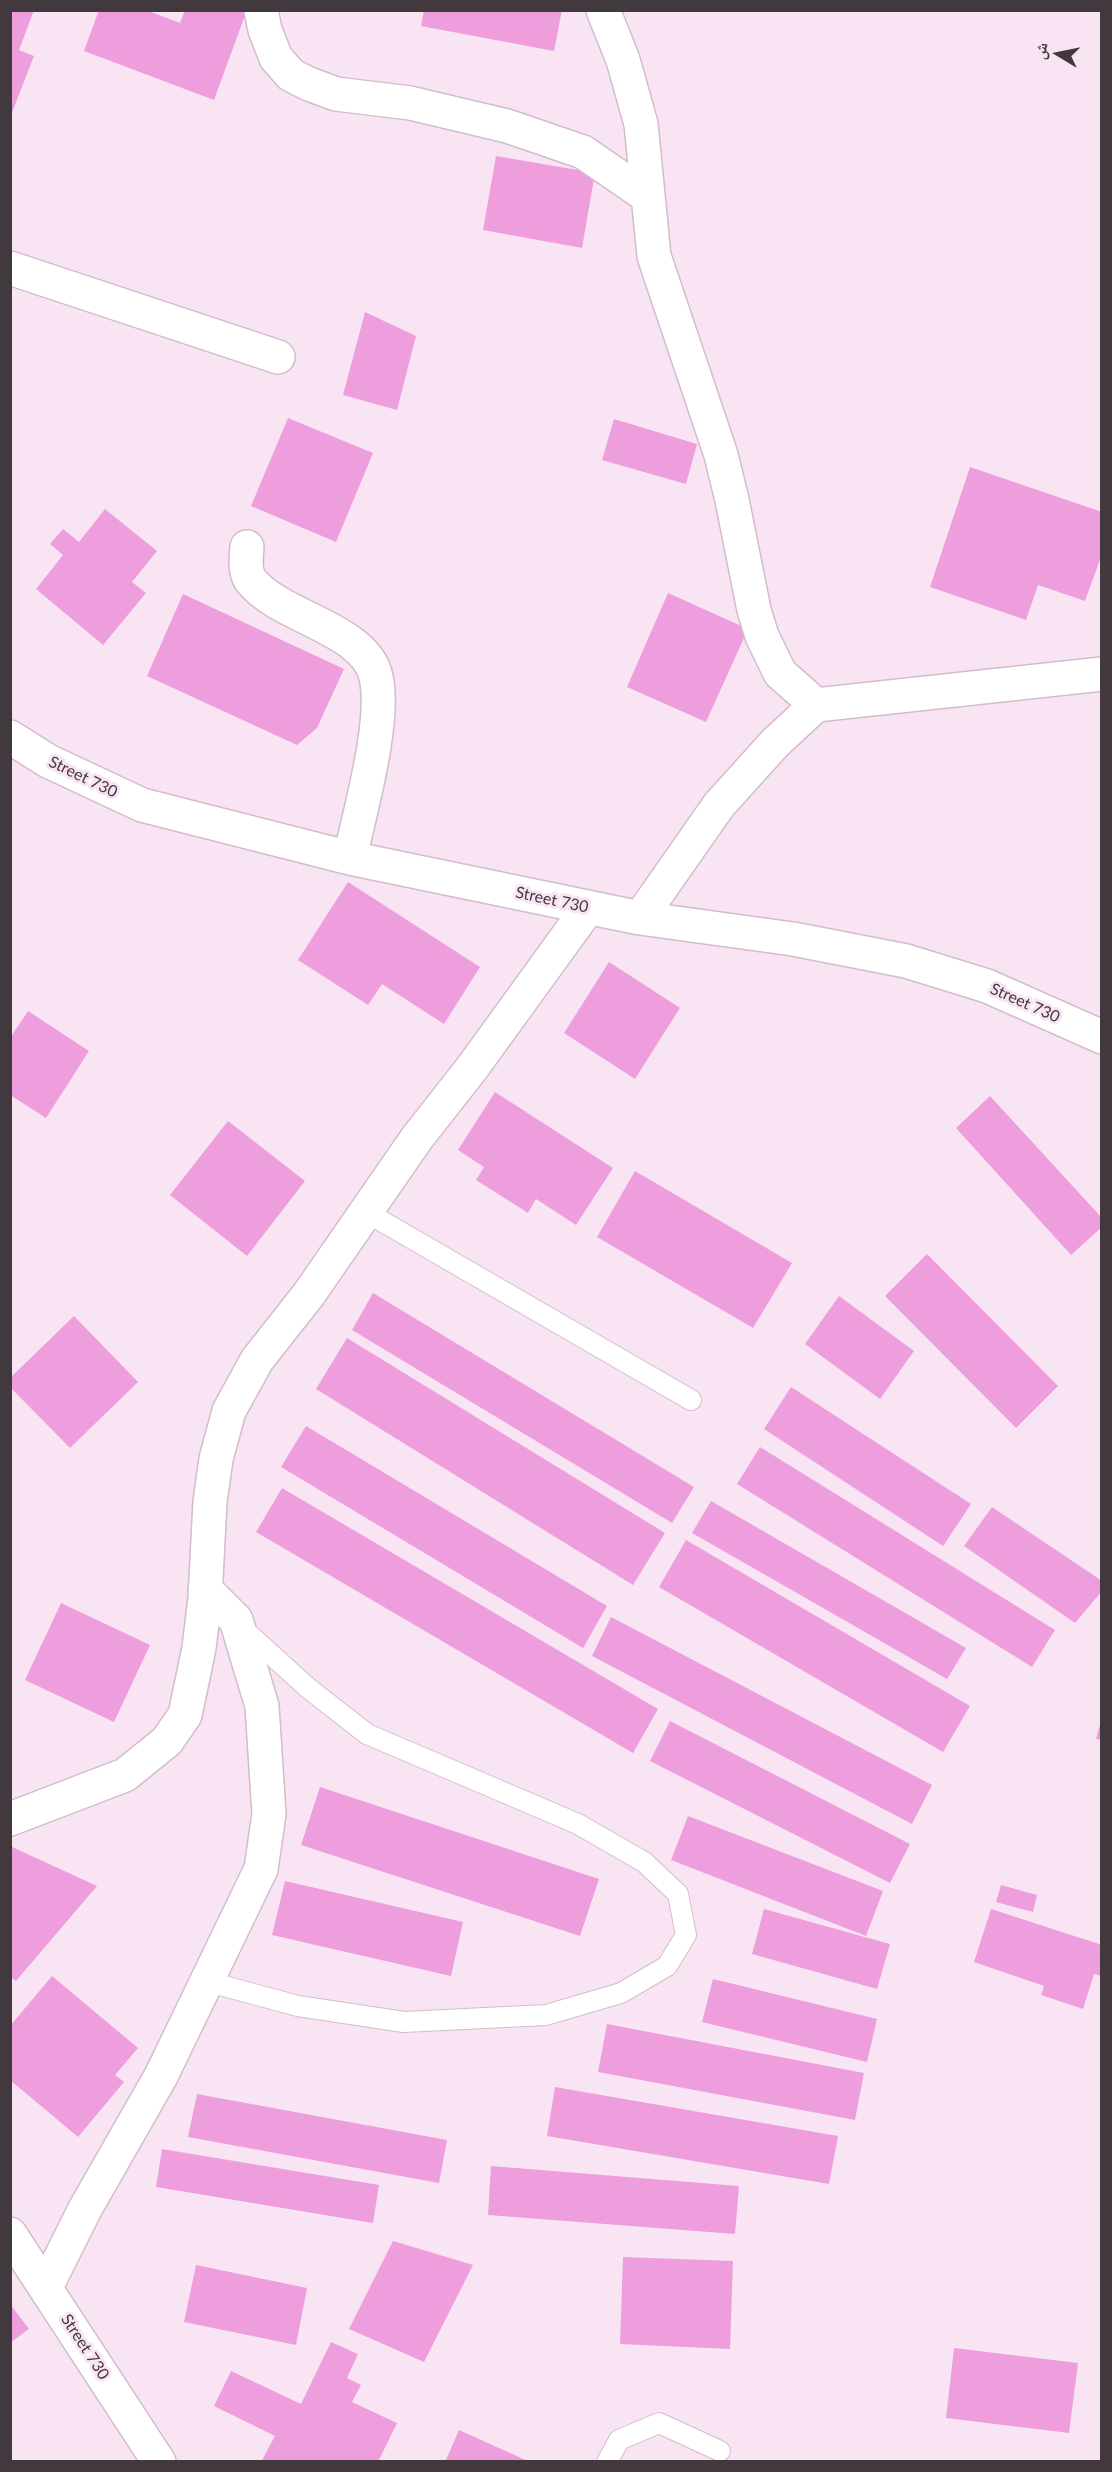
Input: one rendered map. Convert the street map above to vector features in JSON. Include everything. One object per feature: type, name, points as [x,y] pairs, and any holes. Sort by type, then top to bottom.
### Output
[{"type":"street","points":[[261,10],[265,30],[276,58],[291,75],[309,84],[336,94],[410,103],[507,126],[583,152],[647,196]]},
{"type":"street","points":[[603,10],[623,60],[641,124],[647,165],[647,196],[654,256],[721,455],[754,610],[762,636],[780,673],[816,705]]},
{"type":"street","points":[[10,268],[278,357]]},
{"type":"street","points":[[247,547],[246,568],[251,582],[278,603],[358,646],[376,675],[378,716],[350,858]]},
{"type":"street","points":[[640,918],[719,805],[775,743],[816,705],[1101,674]]},
{"type":"street","name":"Street 730","points":[[10,737],[48,761],[142,805],[350,858],[588,908],[640,918],[793,939],[906,961],[987,986],[1101,1037]]},
{"type":"street","points":[[10,1819],[125,1775],[167,1741],[185,1715],[198,1648],[205,1589],[210,1502],[216,1459],[229,1411],[258,1360],[309,1294],[417,1138],[472,1068],[588,908]]},
{"type":"street","points":[[46,2287],[85,2209],[122,2148],[209,1982],[261,1869],[268,1814],[262,1706],[237,1624],[205,1589]]},
{"type":"street","name":"Street 730","points":[[10,2234],[159,2462]]},
{"type":"lane","points":[[366,1212],[691,1400]]},
{"type":"lane","points":[[209,1982],[298,2006],[404,2022],[546,2015],[621,1993],[667,1966],[686,1935],[678,1894],[644,1862],[578,1824],[367,1734],[308,1688],[237,1624]]},
{"type":"lane","points":[[607,2462],[619,2440],[659,2423],[720,2451]]},
{"type":"building","points":[[10,10],[34,10],[19,50],[34,56],[11,115]]},
{"type":"building","points":[[99,10],[146,10],[180,23],[185,10],[247,10],[214,100],[84,51]]},
{"type":"building","points":[[424,10],[562,10],[554,51],[421,26]]},
{"type":"building","points":[[496,156],[595,173],[582,248],[483,230]]},
{"type":"building","points":[[365,312],[416,336],[397,410],[343,395]]},
{"type":"building","points":[[288,418],[373,453],[336,542],[251,506]]},
{"type":"building","points":[[614,419],[697,444],[686,484],[602,460]]},
{"type":"building","points":[[970,467],[1102,512],[1102,554],[1085,601],[1038,585],[1026,620],[930,587]]},
{"type":"building","points":[[105,509],[157,551],[132,582],[146,593],[103,645],[36,589],[63,555],[50,544],[63,529],[79,542]]},
{"type":"building","points":[[668,593],[748,629],[706,722],[627,687]]},
{"type":"building","points":[[183,594],[344,669],[317,728],[297,745],[147,676]]},
{"type":"building","points":[[348,882],[480,967],[444,1024],[382,984],[368,1005],[298,960]]},
{"type":"building","points":[[609,962],[680,1008],[635,1079],[564,1033]]},
{"type":"building","points":[[28,1011],[89,1051],[46,1118],[10,1095],[10,1038]]},
{"type":"building","points":[[495,1092],[613,1168],[576,1225],[536,1199],[528,1213],[476,1180],[484,1167],[458,1150]]},
{"type":"building","points":[[990,1096],[1102,1218],[1102,1227],[1071,1255],[956,1128]]},
{"type":"building","points":[[228,1121],[305,1181],[247,1256],[170,1195]]},
{"type":"building","points":[[635,1171],[792,1263],[753,1328],[597,1237]]},
{"type":"building","points":[[927,1254],[1058,1386],[1016,1428],[885,1296]]},
{"type":"building","points":[[373,1293],[694,1487],[672,1523],[352,1330]]},
{"type":"building","points":[[839,1296],[914,1351],[880,1399],[805,1344]]},
{"type":"building","points":[[74,1316],[138,1382],[70,1448],[10,1387],[10,1378]]},
{"type":"building","points":[[347,1338],[665,1533],[633,1585],[316,1389]]},
{"type":"building","points":[[791,1387],[971,1504],[943,1546],[764,1429]]},
{"type":"building","points":[[306,1426],[607,1606],[583,1648],[281,1467]]},
{"type":"building","points":[[760,1447],[1055,1630],[1032,1667],[737,1484]]},
{"type":"building","points":[[282,1488],[658,1709],[633,1753],[256,1532]]},
{"type":"building","points":[[711,1501],[966,1648],[947,1679],[692,1533]]},
{"type":"building","points":[[992,1507],[1102,1581],[1102,1591],[1075,1623],[964,1546]]},
{"type":"building","points":[[686,1540],[970,1706],[943,1752],[659,1587]]},
{"type":"building","points":[[61,1603],[150,1645],[114,1722],[25,1680]]},
{"type":"building","points":[[611,1617],[932,1785],[912,1824],[592,1656]]},
{"type":"building","points":[[1102,1717],[1102,1740],[1096,1739]]},
{"type":"building","points":[[670,1721],[910,1844],[890,1883],[650,1761]]},
{"type":"building","points":[[320,1787],[599,1879],[580,1936],[301,1845]]},
{"type":"building","points":[[688,1816],[883,1891],[866,1936],[671,1860]]},
{"type":"building","points":[[10,1846],[97,1886],[16,1981],[10,1977]]},
{"type":"building","points":[[285,1881],[463,1922],[451,1976],[272,1935]]},
{"type":"building","points":[[1001,1885],[1037,1895],[1033,1912],[996,1902]]},
{"type":"building","points":[[764,1909],[890,1944],[877,1989],[752,1954]]},
{"type":"building","points":[[991,1909],[1102,1945],[1102,1976],[1094,1974],[1083,2009],[1041,1995],[1044,1986],[974,1962]]},
{"type":"building","points":[[52,1976],[138,2048],[115,2075],[124,2082],[78,2137],[10,2080],[10,2026]]},
{"type":"building","points":[[713,1979],[877,2019],[867,2062],[702,2022]]},
{"type":"building","points":[[607,2024],[864,2073],[855,2120],[598,2072]]},
{"type":"building","points":[[555,2087],[838,2136],[829,2184],[547,2136]]},
{"type":"building","points":[[197,2094],[447,2140],[439,2183],[188,2137]]},
{"type":"building","points":[[162,2149],[379,2185],[373,2223],[156,2187]]},
{"type":"building","points":[[491,2166],[739,2186],[735,2234],[488,2215]]},
{"type":"building","points":[[393,2241],[473,2265],[424,2362],[349,2329]]},
{"type":"building","points":[[623,2257],[733,2261],[730,2349],[620,2344]]},
{"type":"building","points":[[196,2265],[307,2288],[296,2345],[184,2322]]},
{"type":"building","points":[[10,2304],[29,2329],[10,2343]]},
{"type":"building","points":[[331,2342],[358,2354],[347,2378],[361,2385],[352,2402],[397,2423],[378,2462],[262,2460],[275,2436],[214,2406],[231,2371],[301,2404]]},
{"type":"building","points":[[954,2348],[1078,2363],[1069,2433],[946,2418]]},
{"type":"building","points":[[459,2430],[530,2462],[445,2462]]}]
